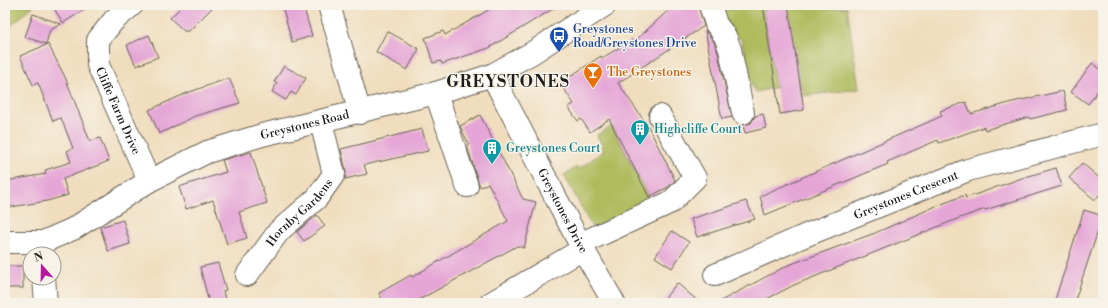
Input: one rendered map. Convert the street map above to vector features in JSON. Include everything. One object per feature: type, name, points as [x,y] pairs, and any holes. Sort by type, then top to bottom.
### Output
[{"type":"street","name":"Cliffe Farm Drive","points":[[132,5],[114,20],[98,40],[98,65],[149,181]]},
{"type":"street","points":[[329,5],[360,113]]},
{"type":"street","name":"Greystones Road","points":[[46,246],[149,181],[207,152],[262,135],[360,113],[436,93],[492,75],[532,53],[605,5]]},
{"type":"street","points":[[710,5],[716,24],[725,36],[730,49],[743,113]]},
{"type":"street","name":"Greystones Drive","points":[[492,75],[582,247],[614,303]]},
{"type":"street","points":[[436,93],[467,186]]},
{"type":"street","points":[[491,303],[582,247],[671,202],[695,178],[660,116]]},
{"type":"street","name":"Hornby Gardens","points":[[247,275],[279,231],[316,198],[334,174],[321,122]]},
{"type":"street","name":"Greystones Crescent","points":[[715,275],[804,236],[968,170],[1103,134]]},
{"type":"street","name":"Greystones Road","points":[[5,242],[30,246]]},
{"type":"street","points":[[45,286],[46,303]]},
{"type":"green space","points":[[5,5],[34,5],[5,31]]},
{"type":"green space","points":[[748,5],[762,5],[776,87],[756,92],[748,79],[742,40],[728,30],[721,12]]},
{"type":"green space","points":[[778,5],[826,5],[825,8],[847,7],[859,89],[802,96],[788,10]]},
{"type":"green space","points":[[612,126],[650,200],[593,229],[564,175],[577,167],[579,169],[604,151],[597,135]]},
{"type":"building","points":[[52,5],[92,5],[63,23]]},
{"type":"building","points":[[183,5],[215,5],[189,31],[184,31],[170,18]]},
{"type":"building","points":[[296,5],[303,5],[312,36],[292,42],[283,9]]},
{"type":"building","points":[[497,5],[559,5],[489,48],[442,64],[441,61],[433,63],[425,38],[443,31],[445,35]]},
{"type":"building","points":[[674,5],[698,5],[704,26],[618,83],[649,128],[675,180],[670,186],[649,197],[609,119],[590,132],[581,119],[578,121],[568,107],[574,104],[560,83],[601,56],[602,58],[632,40],[634,42]]},
{"type":"building","points":[[763,5],[788,5],[804,110],[780,114]]},
{"type":"building","points":[[33,14],[61,24],[50,30],[46,44],[25,37]]},
{"type":"building","points":[[705,30],[714,42],[718,53],[732,117],[722,119]]},
{"type":"building","points":[[387,31],[419,49],[407,70],[376,52]]},
{"type":"building","points":[[149,35],[158,57],[136,66],[127,45]]},
{"type":"building","points":[[48,44],[65,77],[90,141],[100,138],[109,161],[63,179],[68,195],[47,201],[5,208],[5,181],[46,174],[45,170],[71,162],[67,151],[73,148],[61,118],[53,121],[38,83],[33,85],[20,56]]},
{"type":"building","points":[[1092,63],[1103,71],[1103,84],[1088,104],[1071,92]]},
{"type":"building","points":[[284,66],[306,78],[296,95],[291,92],[286,100],[272,92],[277,83],[274,82]]},
{"type":"building","points":[[229,78],[240,103],[195,116],[159,134],[149,110],[187,93]]},
{"type":"building","points":[[1063,91],[1067,110],[1030,119],[1029,117],[985,130],[984,127],[939,143],[938,140],[887,162],[888,164],[765,215],[760,196],[942,116],[940,111],[966,102],[971,114],[1012,102]]},
{"type":"building","points":[[763,114],[766,128],[745,133],[743,125],[751,123],[755,116]]},
{"type":"building","points":[[480,115],[523,199],[536,202],[524,248],[517,246],[413,303],[384,303],[379,293],[411,275],[412,277],[508,221],[488,183],[481,187],[479,184],[467,146],[469,145],[460,126]]},
{"type":"building","points":[[422,129],[428,151],[364,165],[367,174],[345,179],[346,171],[341,149]]},
{"type":"building","points":[[251,152],[267,203],[239,212],[247,238],[227,244],[213,200],[186,209],[179,187],[226,172],[222,160]]},
{"type":"building","points":[[1082,163],[1103,181],[1103,190],[1095,200],[1069,178]]},
{"type":"building","points":[[1056,168],[1062,186],[957,219],[794,285],[759,303],[717,303],[786,266],[875,233],[934,207],[965,195],[966,198],[1022,178]]},
{"type":"building","points":[[746,201],[755,219],[697,237],[691,219]]},
{"type":"building","points":[[1084,210],[1103,216],[1076,297],[1076,303],[1054,303]]},
{"type":"building","points":[[317,215],[325,226],[304,241],[297,232]]},
{"type":"building","points":[[123,220],[130,244],[108,251],[100,227]]},
{"type":"building","points":[[672,231],[689,242],[672,268],[655,257]]},
{"type":"building","points":[[218,263],[226,290],[223,291],[226,303],[209,303],[200,267]]},
{"type":"building","points":[[5,266],[22,266],[23,288],[5,288]]},
{"type":"building","points":[[677,283],[700,303],[661,303]]},
{"type":"place","name":"Greystones Road/Greystones Drive","points":[[559,53]]},
{"type":"place","name":"The Greystones","points":[[593,89]]},
{"type":"place","name":"Highcliffe Court","points":[[640,146]]},
{"type":"place","name":"Greystones Court","points":[[492,165]]},
{"type":"district","name":"GREYSTONES","points":[[508,81]]}]
